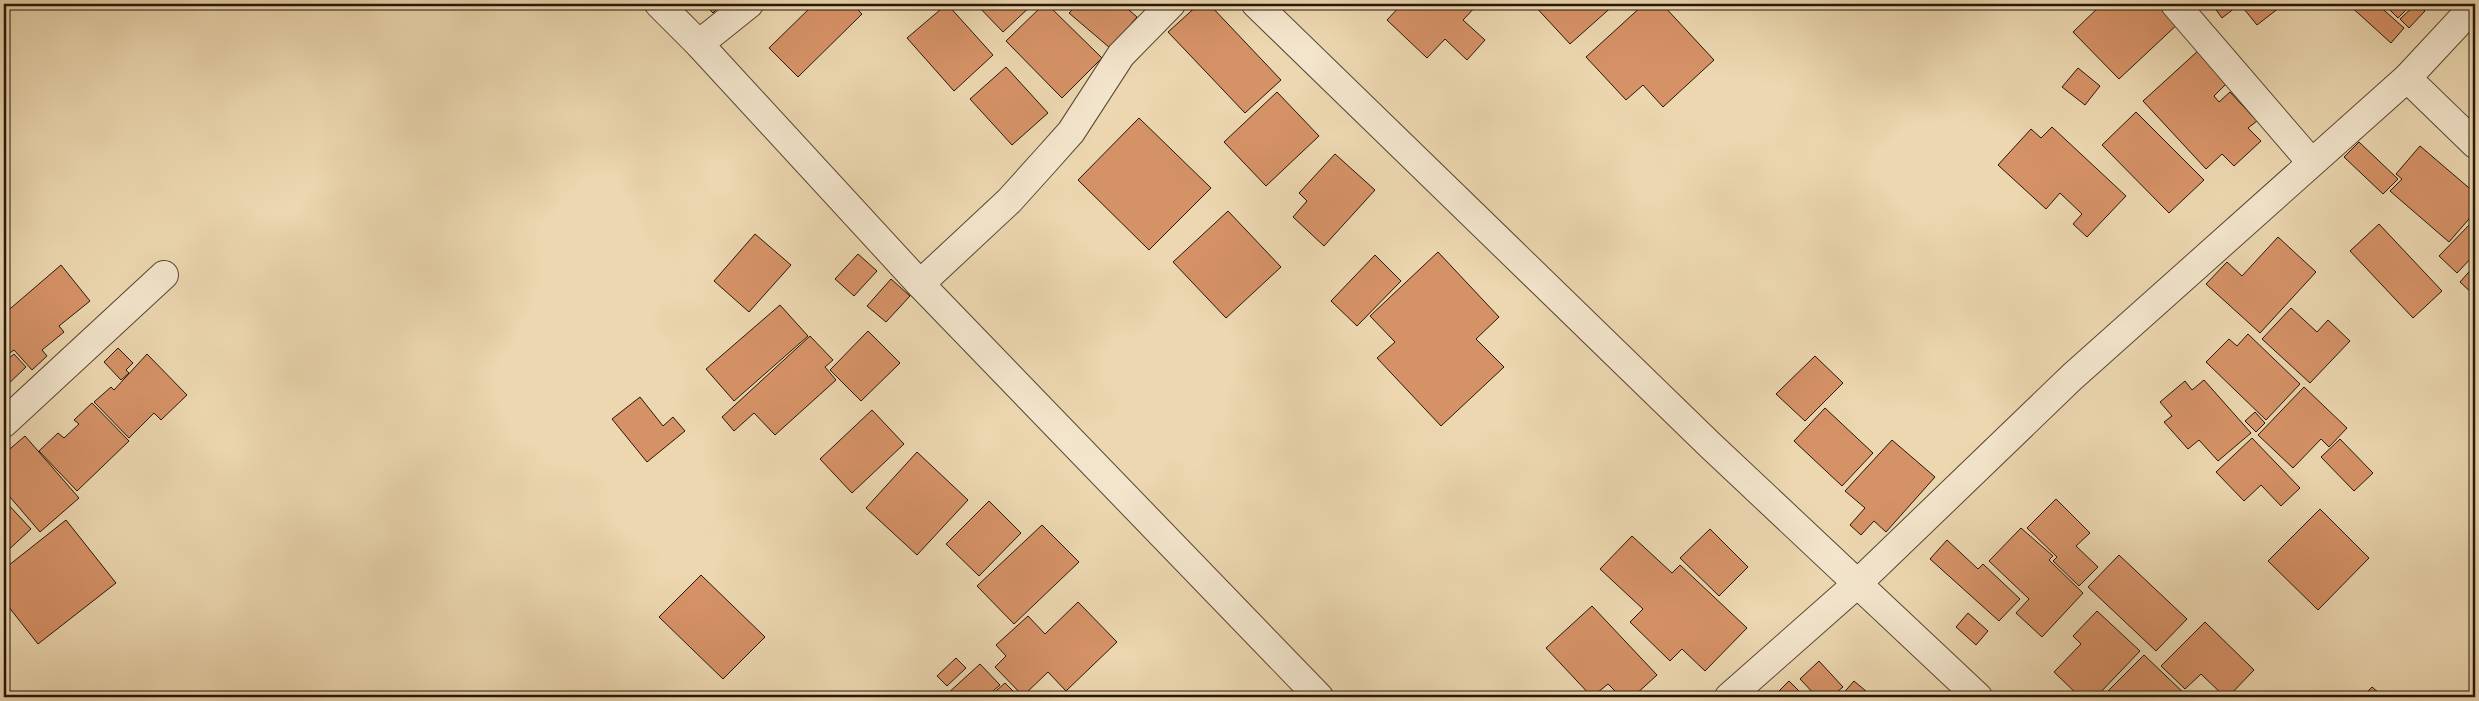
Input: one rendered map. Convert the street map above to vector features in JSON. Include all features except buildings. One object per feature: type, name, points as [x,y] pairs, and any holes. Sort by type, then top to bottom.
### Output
[{"type":"street","points":[[659,4],[699,44],[920,284],[1319,697]]},
{"type":"street","points":[[699,44],[749,4]]},
{"type":"street","points":[[920,284],[1009,202],[1071,132],[1121,55],[1171,4]]},
{"type":"street","points":[[1256,4],[1857,584],[1978,697]]},
{"type":"street","points":[[2176,4],[2311,162]]},
{"type":"street","points":[[1729,697],[1857,584],[2072,377],[2407,78],[2475,5]]},
{"type":"street","points":[[2407,78],[2475,144]]},
{"type":"street","points":[[4,423],[164,275]]}]
